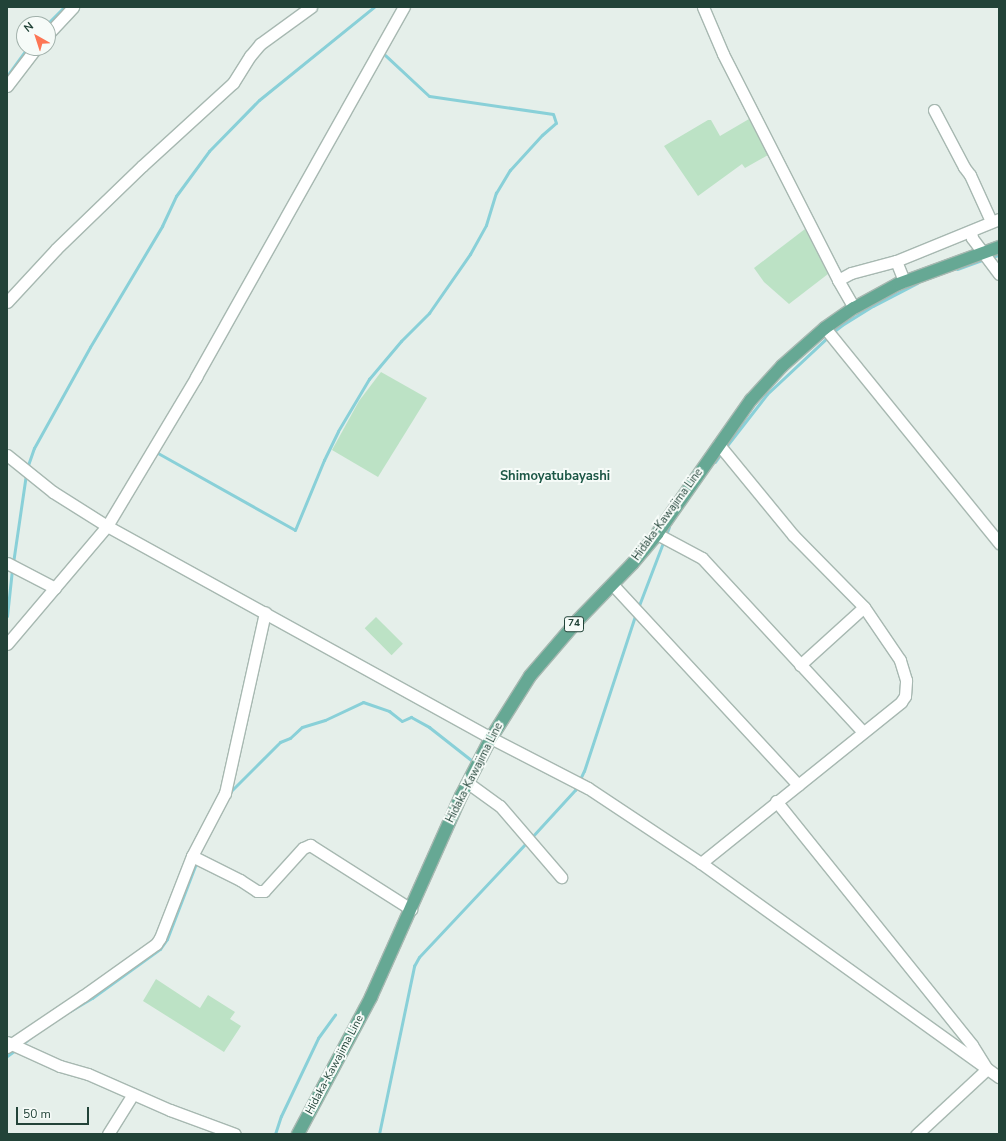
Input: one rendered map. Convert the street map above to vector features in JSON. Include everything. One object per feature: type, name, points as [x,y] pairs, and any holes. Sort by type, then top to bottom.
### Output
[{"type":"main road","name":"Hidaka-Kawajima Line","points":[[298,1134],[371,997],[468,782],[491,738],[530,676],[578,620],[657,534],[718,445],[755,395],[782,366],[825,328],[854,308],[904,281],[981,252],[999,247]]},
{"type":"street","points":[[56,25],[73,7]]},
{"type":"street","points":[[7,302],[56,248],[142,166],[233,83],[250,56],[260,44],[311,7]]},
{"type":"street","points":[[7,644],[107,526],[196,377],[404,7]]},
{"type":"street","points":[[703,7],[723,54],[838,280],[854,308]]},
{"type":"street","points":[[7,86],[30,56]]},
{"type":"street","points":[[838,280],[851,273],[896,261],[995,220],[964,167],[934,110]]},
{"type":"street","points":[[971,231],[972,238],[981,252],[999,274]]},
{"type":"street","points":[[896,261],[904,281]]},
{"type":"street","points":[[825,328],[999,544]]},
{"type":"street","points":[[701,863],[776,801],[901,702],[905,696],[906,680],[900,660],[864,607],[793,535],[718,445]]},
{"type":"street","points":[[7,455],[53,492],[107,526],[491,738],[588,788],[701,863],[999,1077]]},
{"type":"street","points":[[657,534],[702,558],[863,732]]},
{"type":"street","points":[[7,563],[55,588]]},
{"type":"street","points":[[612,584],[798,785]]},
{"type":"street","points":[[800,664],[864,607]]},
{"type":"street","points":[[8,1044],[83,996],[156,944],[160,938],[192,856],[225,793],[265,612]]},
{"type":"street","points":[[468,782],[500,806],[560,877]]},
{"type":"street","points":[[776,801],[972,1045],[987,1069]]},
{"type":"street","points":[[192,856],[240,880],[257,891],[264,891],[303,848],[310,845],[411,909]]},
{"type":"street","points":[[8,1044],[60,1066],[88,1074],[170,1110],[236,1134]]},
{"type":"street","points":[[917,1134],[987,1069]]},
{"type":"street","points":[[108,1134],[134,1094]]},
{"type":"green space","points":[[749,119],[768,155],[745,168],[742,164],[698,196],[664,146],[708,120],[711,120],[720,136]]},
{"type":"green space","points":[[805,229],[828,274],[789,304],[764,282],[754,268]]},
{"type":"green space","points":[[381,372],[427,398],[378,477],[332,450],[359,401]]},
{"type":"green space","points":[[376,617],[403,644],[392,655],[365,628]]},
{"type":"green space","points":[[156,979],[200,1008],[208,995],[235,1012],[230,1019],[241,1026],[224,1052],[143,1001]]},
{"type":"waterway","points":[[55,16],[64,7]]},
{"type":"waterway","points":[[27,468],[34,448],[90,347],[162,226],[176,196],[209,151],[259,100],[374,7]]},
{"type":"waterway","points":[[156,452],[295,530],[324,460],[338,431],[369,379],[401,341],[429,313],[470,254],[486,225],[496,193],[510,170],[542,135],[556,123],[553,114],[429,96],[385,55]]},
{"type":"waterway","points":[[7,76],[21,56]]},
{"type":"waterway","points":[[991,257],[999,255]]},
{"type":"waterway","points":[[957,269],[985,259]]},
{"type":"waterway","points":[[833,332],[873,306],[917,283]]},
{"type":"waterway","points":[[725,448],[767,394],[829,336]]},
{"type":"waterway","points":[[715,462],[722,452]]},
{"type":"waterway","points":[[13,563],[26,474]]},
{"type":"waterway","points":[[638,608],[669,527]]},
{"type":"waterway","points":[[7,616],[12,569]]},
{"type":"waterway","points":[[531,838],[575,790],[584,771],[636,613]]},
{"type":"waterway","points":[[229,795],[231,791],[280,742],[290,738],[302,727],[325,720],[363,702],[389,711],[402,721],[411,717],[429,727],[471,760]]},
{"type":"waterway","points":[[379,1134],[414,966],[419,957],[527,842]]},
{"type":"waterway","points":[[70,1011],[92,998],[160,949],[167,939],[197,861]]},
{"type":"waterway","points":[[275,1134],[281,1116],[318,1038],[335,1015]]},
{"type":"waterway","points":[[21,1045],[31,1037]]},
{"type":"waterway","points":[[7,1056],[17,1049]]},
{"type":"district","name":"Shimoyatubayashi","points":[[555,476]]}]
